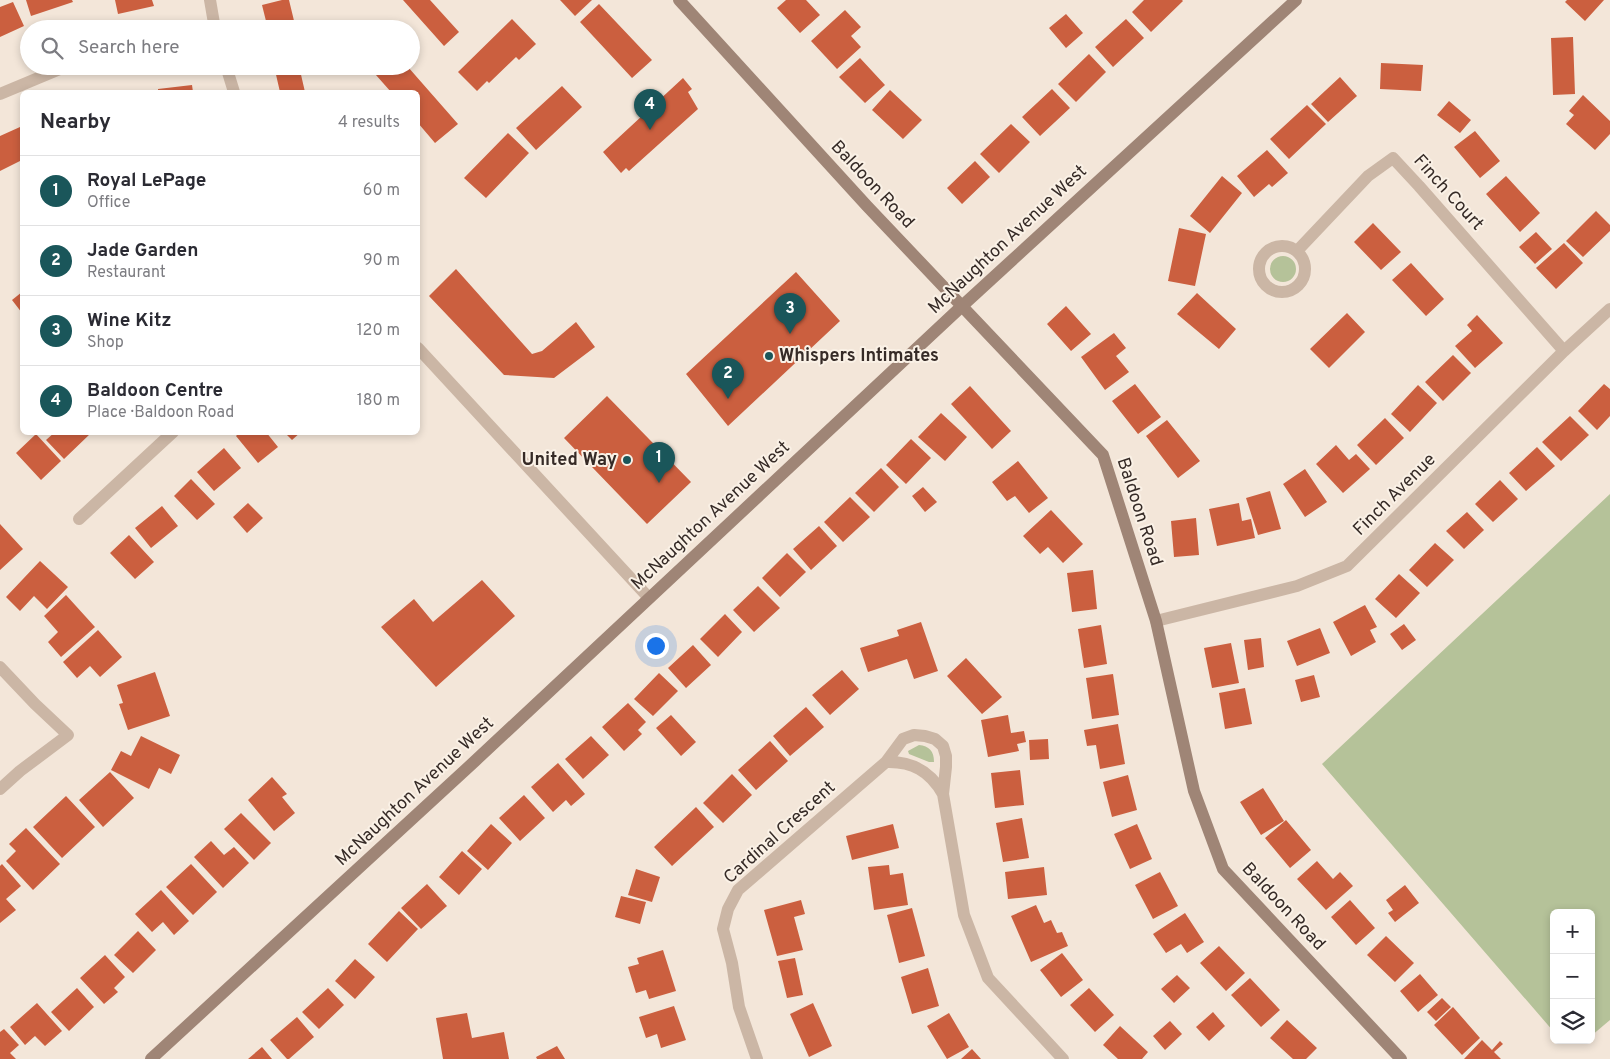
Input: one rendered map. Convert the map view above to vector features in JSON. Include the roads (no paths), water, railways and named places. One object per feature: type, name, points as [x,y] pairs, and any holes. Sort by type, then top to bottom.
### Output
[{"type":"main road","name":"Baldoon Road","points":[[679,0],[962,307],[1103,455],[1156,621],[1194,791],[1223,869],[1401,1059]]},
{"type":"main road","name":"McNaughton Avenue West","points":[[151,1059],[1296,0]]},
{"type":"street","points":[[210,0],[213,20]]},
{"type":"street","points":[[0,94],[45,75]]},
{"type":"street","points":[[229,75],[233,90]]},
{"type":"street","name":"Finch Court","points":[[1297,250],[1368,176],[1393,158],[1564,351]]},
{"type":"street","name":"Finch Avenue","points":[[1156,621],[1297,586],[1347,566],[1564,351],[1610,310]]},
{"type":"street","points":[[420,350],[649,598]]},
{"type":"street","points":[[79,519],[170,435]]},
{"type":"street","points":[[0,667],[68,735],[0,790]]},
{"type":"street","name":"Cardinal Crescent","points":[[757,1059],[739,1008],[732,963],[723,929],[728,909],[738,890],[886,762],[903,739],[914,735],[935,739],[943,746],[946,756],[943,794],[964,914],[988,978],[1062,1059]]},
{"type":"street","name":"Cardinal Crescent","points":[[886,762],[905,762],[917,768],[929,775],[938,784],[943,794]]},
{"type":"place","name":"Baldoon Centre","points":[[650,130]]},
{"type":"place","name":"Wine Kitz","points":[[790,334]]},
{"type":"place","name":"Whispers Intimates","points":[[769,356]]},
{"type":"place","name":"Jade Garden","points":[[728,399]]},
{"type":"place","name":"United Way","points":[[627,460]]},
{"type":"place","name":"Royal LePage","points":[[659,483]]}]
